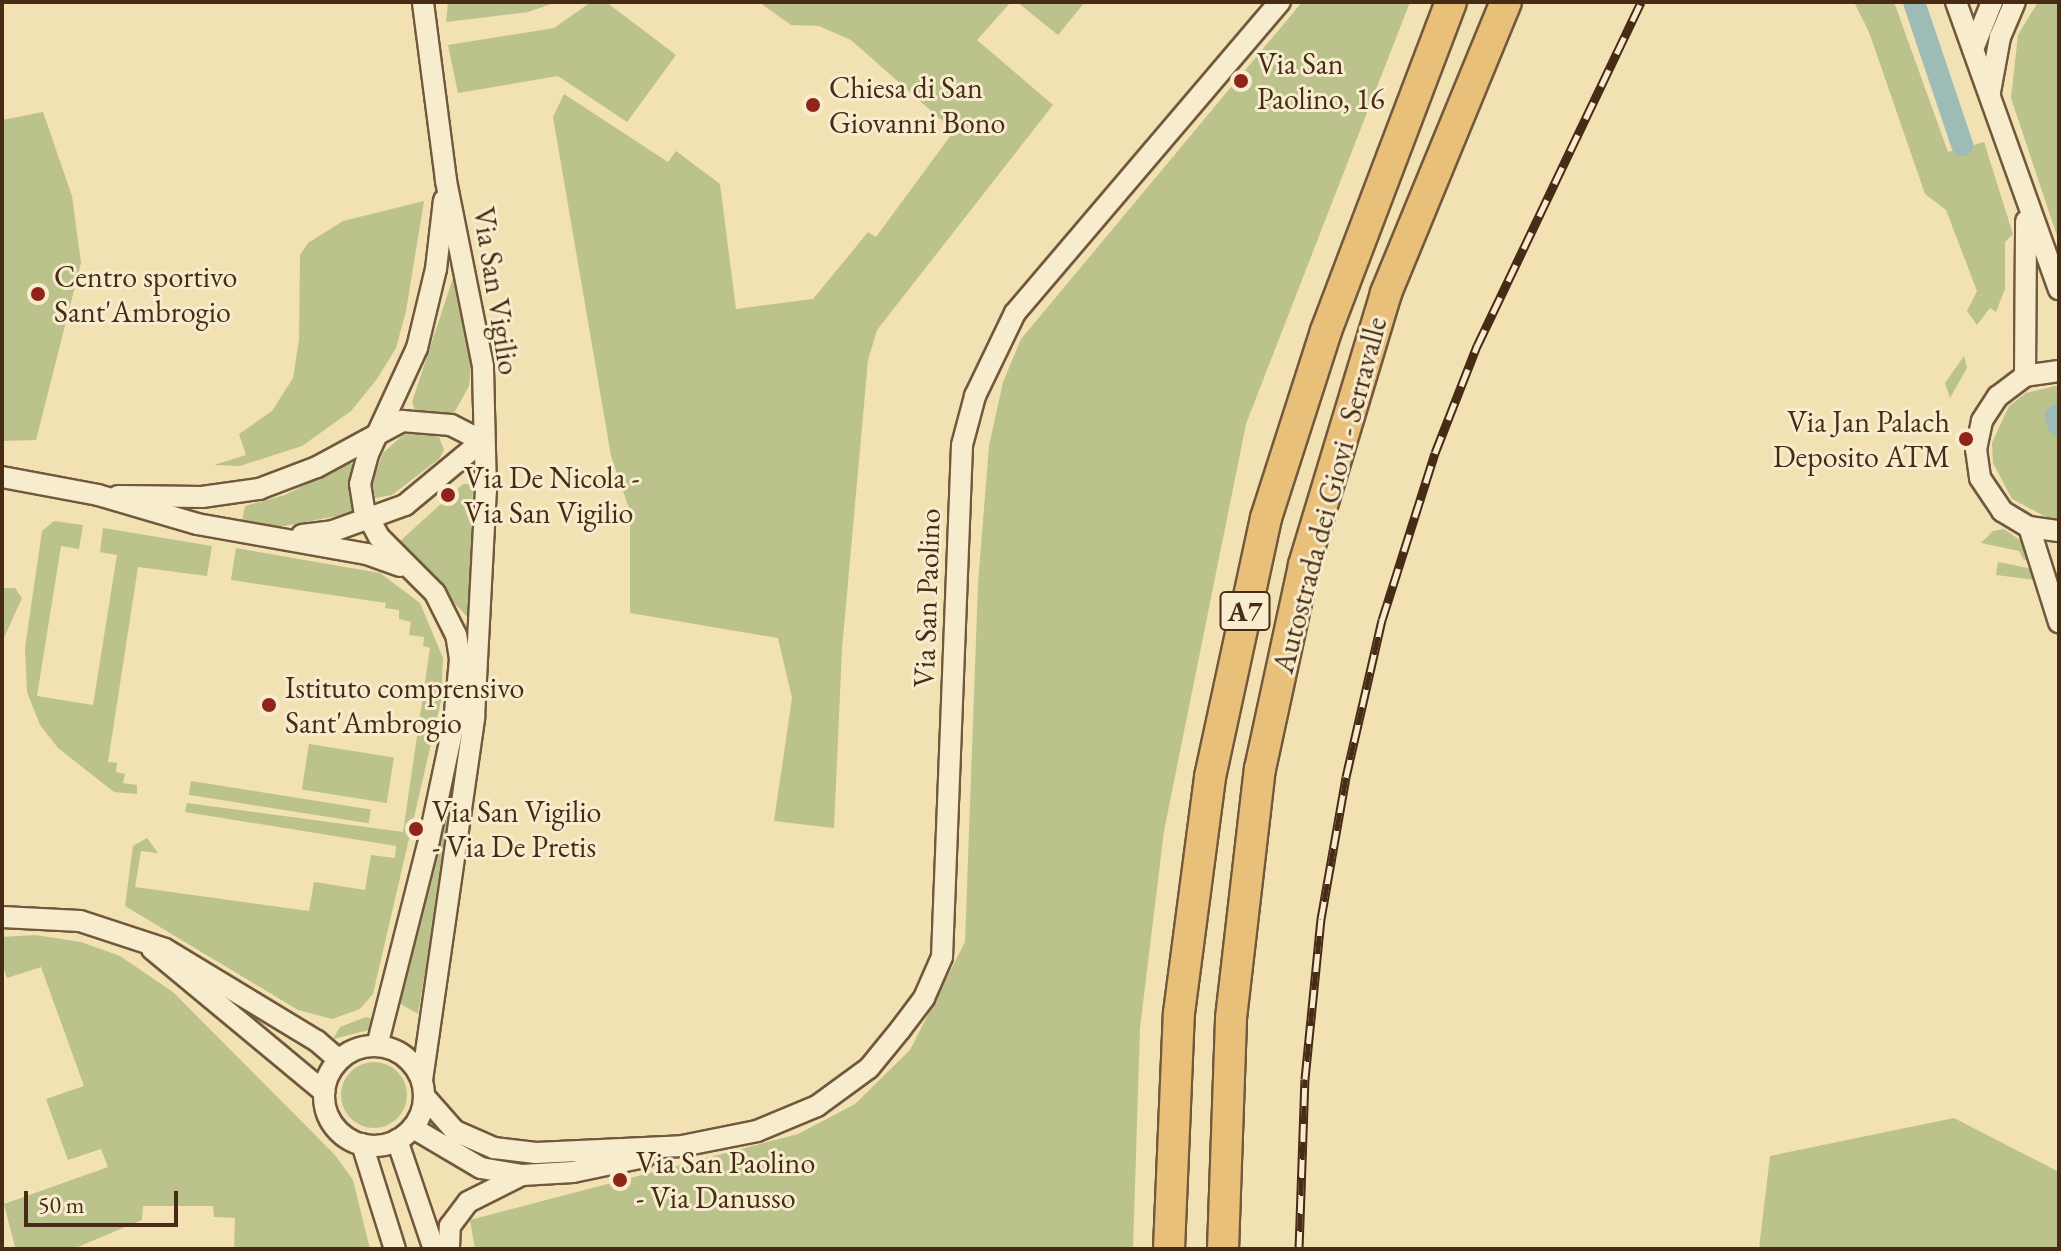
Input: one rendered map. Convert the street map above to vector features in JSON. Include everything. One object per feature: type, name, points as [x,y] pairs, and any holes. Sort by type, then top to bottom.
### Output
[{"type":"highway","name":"Autostrada dei Giovi - Serravalle","points":[[1169,1249],[1179,1013],[1205,808],[1266,518],[1326,331],[1451,2]]},
{"type":"highway","name":"Autostrada dei Giovi - Serravalle","points":[[1223,1249],[1231,1018],[1260,769],[1304,565],[1386,293],[1506,2]]},
{"type":"street","name":"Via San Vigilio","points":[[423,2],[446,180],[483,366],[482,441],[486,491],[474,717],[423,1088]]},
{"type":"street","name":"Via San Paolino","points":[[423,1088],[455,1131],[494,1148],[536,1153],[674,1145],[757,1131],[817,1106],[869,1068],[928,989],[942,957],[947,898],[962,445],[975,396],[1015,313],[1280,2]]},
{"type":"street","points":[[1956,2],[2024,201],[2059,289]]},
{"type":"street","points":[[1973,49],[1992,2]]},
{"type":"street","points":[[1990,96],[2000,37],[2015,2]]},
{"type":"street","name":"Via San Vigilio","points":[[369,520],[360,484],[417,348],[436,269],[446,180]]},
{"type":"street","points":[[2024,201],[2029,272],[2025,376]]},
{"type":"street","points":[[2059,371],[2025,376],[1992,404],[1976,449],[1989,496],[2029,527],[2059,531]]},
{"type":"street","points":[[98,495],[202,497],[259,489],[317,467],[382,429],[427,420],[464,429],[482,441],[420,496],[369,520],[333,531],[279,535]]},
{"type":"street","points":[[2,477],[98,495],[166,517],[279,535],[381,558],[414,574]]},
{"type":"street","points":[[369,520],[388,550],[435,593],[456,635],[459,685],[426,854],[377,1046]]},
{"type":"street","points":[[2029,527],[2059,622]]},
{"type":"street","points":[[2,917],[80,921],[188,959],[339,1060]]},
{"type":"street","points":[[147,943],[178,975],[324,1092],[331,1121],[362,1144],[395,1249]]},
{"type":"street","points":[[324,1092],[339,1060],[377,1046],[405,1056],[423,1088],[405,1134],[434,1249]]},
{"type":"street","name":"Via San Paolino","points":[[405,1134],[481,1168],[522,1175],[630,1162],[674,1145]]},
{"type":"street","points":[[362,1144],[405,1134]]},
{"type":"street","points":[[449,1249],[450,1226],[468,1202],[522,1175]]},
{"type":"green space","points":[[448,2],[557,2],[528,12],[446,22]]},
{"type":"green space","points":[[591,2],[606,2],[676,55],[627,122],[558,76],[458,93],[448,45],[554,28]]},
{"type":"green space","points":[[759,2],[1011,2],[977,40],[1053,105],[877,330],[868,360],[842,649],[834,828],[774,821],[792,698],[778,638],[630,613],[630,511],[611,456],[553,117],[564,94],[668,162],[676,151],[720,184],[736,309],[813,299],[868,232],[876,237],[954,131],[851,40],[819,26],[791,25]]},
{"type":"green space","points":[[1017,2],[1085,2],[1058,35]]},
{"type":"green space","points":[[1302,2],[1410,2],[1246,424],[1164,831],[1140,1028],[1133,1249],[475,1249],[470,1220],[798,1134],[855,1104],[910,1050],[965,942],[978,584],[989,446],[1003,382],[1021,339]]},
{"type":"green space","points":[[1854,2],[1894,2],[1948,152],[1984,142],[2013,234],[2005,242],[2005,289],[1996,312],[1990,308],[1977,325],[1967,311],[1977,291],[1946,210],[1925,194],[1869,32]]},
{"type":"green space","points":[[2038,2],[2059,2],[2059,242],[2011,98],[2018,35]]},
{"type":"green space","name":"Centro sportivo Sant'Ambrogio","points":[[43,112],[72,196],[81,263],[36,440],[2,441],[2,120]]},
{"type":"green space","points":[[424,201],[406,311],[396,348],[377,379],[351,411],[302,446],[240,466],[214,465],[246,455],[239,434],[272,411],[293,378],[299,340],[300,255],[308,243],[343,221]]},
{"type":"green space","points":[[457,266],[472,356],[469,386],[453,415],[415,410],[412,402]]},
{"type":"green space","points":[[1964,356],[1967,368],[1950,398],[1945,383]]},
{"type":"green space","points":[[2059,385],[2059,518],[2048,518],[2012,499],[1993,463],[1992,443],[2009,406],[2026,393]]},
{"type":"green space","points":[[422,432],[439,437],[444,450],[439,459],[392,495],[375,498],[372,482],[383,453],[403,435]]},
{"type":"green space","points":[[347,463],[352,464],[353,513],[279,527],[242,521],[245,506],[285,495]]},
{"type":"green space","points":[[463,484],[473,484],[469,619],[399,542]]},
{"type":"green space","points":[[54,521],[83,525],[79,549],[61,546],[37,696],[93,705],[117,555],[100,552],[103,528],[212,546],[207,576],[138,567],[108,762],[117,763],[116,772],[125,774],[123,783],[137,785],[137,794],[114,792],[58,748],[40,725],[27,692],[25,648],[42,531]]},
{"type":"green space","points":[[2004,529],[2020,540],[2030,560],[2024,560],[2019,551],[1981,543],[1993,531]]},
{"type":"green space","points":[[236,548],[380,573],[420,603],[443,658],[441,701],[373,994],[360,1009],[332,1019],[298,1010],[125,906],[133,846],[147,838],[158,853],[141,851],[135,887],[309,911],[314,882],[365,890],[371,855],[395,858],[396,846],[185,812],[187,803],[403,832],[430,648],[423,646],[424,637],[409,635],[411,622],[399,619],[399,610],[385,608],[386,603],[231,580]]},
{"type":"green space","points":[[1998,562],[2033,569],[2036,580],[1996,575]]},
{"type":"green space","points":[[2,588],[15,588],[22,598],[2,642]]},
{"type":"green space","points":[[309,744],[394,757],[387,803],[302,789]]},
{"type":"green space","points":[[191,781],[371,809],[369,823],[189,795]]},
{"type":"green space","points":[[446,819],[450,824],[418,1014],[399,1003]]},
{"type":"green space","points":[[35,935],[81,942],[120,956],[173,992],[335,1155],[353,1180],[370,1249],[234,1249],[235,1218],[214,1217],[213,1206],[143,1206],[142,1220],[73,1249],[15,1247],[4,1204],[108,1167],[101,1149],[68,1160],[46,1099],[84,1086],[41,967],[7,978],[2,963],[2,937]]},
{"type":"green space","points":[[366,1017],[377,1020],[369,1030],[333,1039],[340,1027]]},
{"type":"green space","points":[[374,1062],[397,1072],[407,1095],[397,1118],[374,1128],[351,1118],[341,1095],[351,1072]]},
{"type":"green space","points":[[1954,1118],[2059,1172],[2059,1249],[1759,1249],[1770,1156]]},
{"type":"waterway","points":[[1914,2],[1962,145]]},
{"type":"waterway","points":[[2056,416],[2059,426]]},
{"type":"railway","points":[[1299,1249],[1305,1079],[1321,919],[1346,777],[1382,620],[1435,453],[1477,346],[1641,2]]},
{"type":"place","name":"Via San Paolino, 16","points":[[1241,81]]},
{"type":"place","name":"Chiesa di San Giovanni Bono","points":[[813,105]]},
{"type":"place","name":"Centro sportivo Sant'Ambrogio","points":[[38,294]]},
{"type":"place","name":"Via Jan Palach Deposito ATM","points":[[1966,439]]},
{"type":"place","name":"Via De Nicola - Via San Vigilio","points":[[448,495]]},
{"type":"place","name":"Istituto comprensivo Sant'Ambrogio","points":[[269,705]]},
{"type":"place","name":"Via San Vigilio - Via De Pretis","points":[[416,829]]},
{"type":"place","name":"Via San Paolino - Via Danusso","points":[[620,1180]]}]
